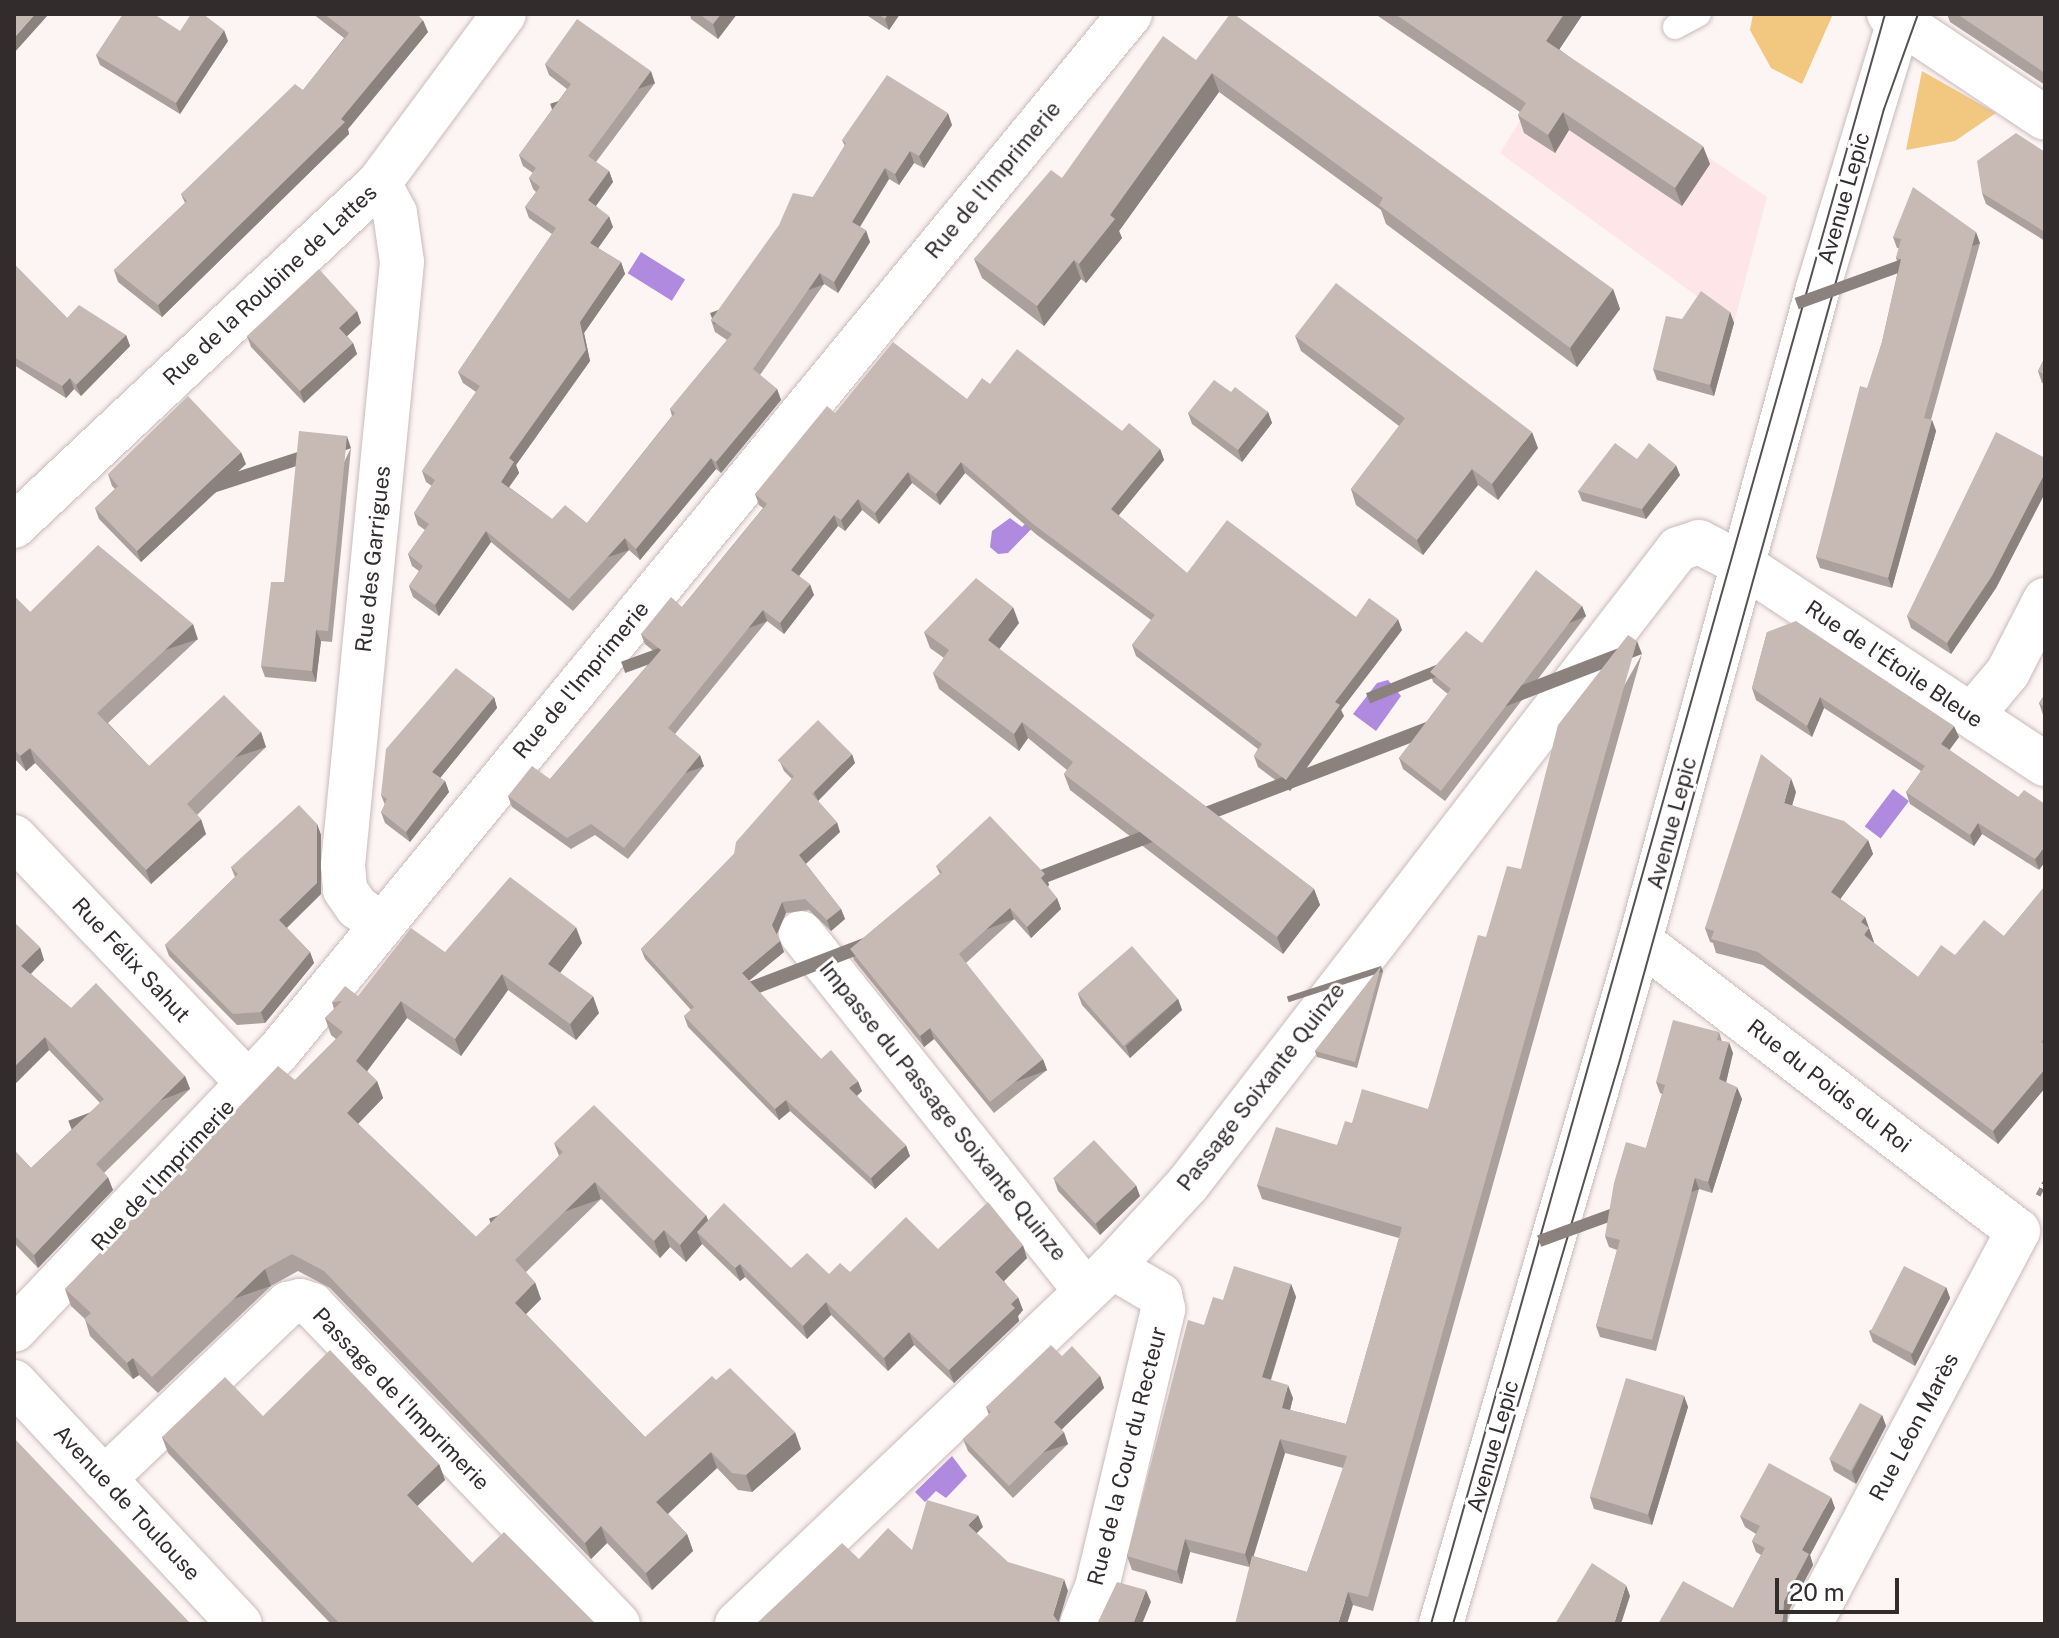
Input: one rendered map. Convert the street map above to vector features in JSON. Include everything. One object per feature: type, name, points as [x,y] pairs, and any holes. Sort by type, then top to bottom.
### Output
[{"type":"street","name":"Rue de l'Imprimerie","points":[[14,1330],[249,1084],[1130,14]]},
{"type":"street","name":"Rue de la Roubine de Lattes","points":[[14,526],[379,183],[497,16]]},
{"type":"street","points":[[1896,16],[2045,118]]},
{"type":"street","name":"Avenue Lepic","points":[[1451,1619],[1896,16]]},
{"type":"street","name":"Rue des Garrigues","points":[[379,183],[395,213],[402,262],[343,865],[345,890],[357,907],[380,924]]},
{"type":"street","name":"Passage Soixante Quinze","points":[[737,1624],[1099,1278],[1188,1184],[1678,549],[1699,542],[1743,565]]},
{"type":"street","name":"Rue de l'Étoile Bleue","points":[[1743,565],[2045,764]]},
{"type":"street","points":[[1978,720],[1983,702],[2008,672],[2045,600]]},
{"type":"street","name":"Rue Félix Sahut","points":[[14,837],[249,1084]]},
{"type":"street","name":"Impasse du Passage Soixante Quinze","points":[[801,933],[1099,1278]]},
{"type":"street","name":"Rue du Poids du Roi","points":[[1640,941],[2018,1231]]},
{"type":"street","name":"Rue Léon Marès","points":[[1810,1624],[2018,1231]]},
{"type":"street","name":"Rue de la Cour du Recteur","points":[[1082,1624],[1097,1587],[1163,1309],[1160,1295],[1099,1278]]},
{"type":"street","name":"Passage de l'Imprimerie","points":[[104,1479],[288,1304],[300,1301],[312,1305],[618,1624]]},
{"type":"street","name":"Avenue de Toulouse","points":[[17,1393],[104,1479],[240,1624]]},
{"type":"lane","points":[[1675,27],[1699,14]]},
{"type":"shaded area","points":[[1753,14],[1833,14],[1802,84],[1771,68],[1750,30]]},
{"type":"shaded area","points":[[1560,56],[1767,197],[1734,323],[1500,153]]},
{"type":"shaded area","points":[[1922,71],[1996,113],[1955,141],[1906,150]]},
{"type":"shaded area","points":[[641,252],[685,280],[672,301],[628,273]]},
{"type":"shaded area","points":[[1042,506],[1048,512],[1008,553],[998,554],[990,547],[992,531],[1010,518],[1022,527]]},
{"type":"shaded area","points":[[1388,680],[1401,696],[1376,731],[1353,714],[1377,683]]},
{"type":"shaded area","points":[[1893,789],[1909,801],[1881,839],[1865,827]]},
{"type":"shaded area","points":[[952,1456],[967,1476],[946,1498],[936,1491],[925,1502],[915,1492]]},
{"type":"building","points":[[14,14],[35,14],[14,38]]},
{"type":"building","points":[[123,14],[154,14],[180,31],[191,14],[203,14],[224,30],[176,103],[96,55]]},
{"type":"building","points":[[324,14],[417,14],[423,20],[341,119],[345,122],[158,305],[114,270],[187,201],[181,194],[295,84],[303,90],[349,33]]},
{"type":"building","points":[[699,14],[721,14],[713,24]]},
{"type":"building","points":[[1230,14],[1613,289],[1570,348],[1379,205],[1383,198],[1212,73],[1110,215],[1115,219],[1079,264],[1074,260],[1037,306],[974,259],[1051,170],[1062,178],[1163,36],[1196,60]]},
{"type":"building","points":[[1395,14],[1564,14],[1546,41],[1703,146],[1675,188],[1563,112],[1548,135],[1518,115],[1526,103]]},
{"type":"building","points":[[1957,14],[2045,14],[2045,73]]},
{"type":"building","points":[[577,19],[651,71],[588,156],[609,171],[588,200],[609,216],[590,243],[621,262],[580,322],[586,350],[509,458],[514,462],[501,482],[552,519],[565,505],[587,523],[675,413],[670,409],[732,334],[711,320],[779,225],[793,193],[813,197],[846,143],[842,140],[887,75],[948,113],[919,156],[910,151],[895,174],[885,168],[852,222],[866,230],[834,282],[820,273],[753,369],[777,389],[716,462],[711,458],[636,549],[625,538],[569,599],[486,531],[435,605],[409,586],[423,566],[408,554],[429,524],[414,513],[435,480],[422,471],[480,386],[458,372],[556,228],[525,207],[540,187],[529,178],[536,168],[519,155],[571,84],[545,64]]},
{"type":"building","points":[[2016,133],[2045,152],[2045,232],[1982,193],[1977,161]]},
{"type":"building","points":[[1913,187],[1976,232],[1924,418],[1932,420],[1888,578],[1816,557],[1860,386],[1867,388],[1882,342],[1901,259],[1896,258],[1901,239],[1893,237]]},
{"type":"building","points":[[14,264],[67,318],[79,305],[126,335],[76,385],[70,378],[62,386],[14,357]]},
{"type":"building","points":[[319,269],[357,311],[339,328],[353,343],[300,391],[247,336]]},
{"type":"building","points":[[1336,283],[1532,432],[1492,484],[1472,469],[1417,540],[1351,489],[1405,418],[1295,336]]},
{"type":"building","points":[[1701,291],[1730,312],[1710,385],[1653,369],[1666,316],[1682,319]]},
{"type":"building","points":[[893,342],[967,399],[982,378],[990,384],[1017,349],[1122,431],[1129,423],[1160,449],[1111,509],[1187,573],[1227,520],[1356,617],[1369,598],[1398,619],[1335,702],[1340,705],[1286,780],[1254,756],[1262,744],[1132,645],[1155,615],[1033,524],[961,462],[936,494],[908,472],[875,513],[858,499],[841,520],[834,515],[791,570],[810,584],[780,623],[763,610],[668,728],[700,755],[624,848],[591,824],[567,838],[508,796],[532,766],[550,779],[661,650],[641,634],[671,597],[682,607],[767,504],[755,494],[827,406],[835,413]]},
{"type":"building","points":[[2045,357],[2045,375],[2038,371]]},
{"type":"building","points":[[1214,380],[1231,392],[1235,387],[1268,412],[1238,450],[1188,413]]},
{"type":"building","points":[[188,396],[241,452],[137,551],[95,508],[118,486],[108,474]]},
{"type":"building","points":[[299,431],[347,436],[328,631],[316,630],[312,671],[261,666],[271,582],[284,582]]},
{"type":"building","points":[[1996,432],[2045,458],[2045,473],[1992,576],[1947,643],[1907,616]]},
{"type":"building","points":[[1615,443],[1637,459],[1649,443],[1676,465],[1642,509],[1578,491]]},
{"type":"building","points":[[98,545],[193,624],[97,713],[149,766],[224,695],[261,732],[187,804],[201,819],[146,870],[30,748],[20,756],[14,749],[14,596],[30,612]]},
{"type":"building","points":[[1536,570],[1582,606],[1441,791],[1399,758],[1451,689],[1430,672],[1466,631],[1482,643]]},
{"type":"building","points":[[976,578],[1013,607],[988,640],[1314,889],[1277,937],[1064,774],[1073,762],[1022,722],[1014,734],[933,673],[949,650],[924,632]]},
{"type":"building","points":[[1796,621],[1954,726],[1941,744],[2018,797],[2024,790],[2045,804],[2045,846],[2035,859],[1978,823],[1970,835],[1906,792],[1925,766],[1820,697],[1807,726],[1752,688],[1767,632]]},
{"type":"building","points":[[1628,635],[1637,641],[1368,1597],[1348,1592],[1338,1624],[1235,1624],[1252,1556],[1307,1572],[1347,1456],[1280,1439],[1245,1554],[1185,1539],[1177,1571],[1127,1556],[1188,1320],[1204,1325],[1213,1297],[1223,1300],[1234,1266],[1291,1284],[1262,1377],[1288,1385],[1282,1408],[1346,1424],[1402,1227],[1257,1185],[1276,1127],[1337,1145],[1345,1121],[1352,1123],[1362,1089],[1428,1109],[1478,935],[1486,937],[1507,866],[1521,869],[1558,725]]},
{"type":"building","points":[[456,668],[494,697],[432,772],[445,781],[406,832],[381,812],[387,799],[381,795],[386,749]]},
{"type":"building","points":[[818,720],[852,754],[812,794],[778,760]]},
{"type":"building","points":[[1761,754],[1791,778],[1784,803],[1844,821],[1868,840],[1831,892],[1865,917],[1861,922],[1869,928],[1864,935],[1918,977],[1941,945],[1955,955],[1984,920],[2004,936],[2045,886],[2045,1037],[2041,1042],[2045,1045],[2045,1069],[1993,1131],[1758,952],[1711,939],[1714,931],[1705,928]]},
{"type":"building","points":[[795,775],[837,822],[799,855],[841,909],[827,920],[805,899],[782,902],[772,925],[780,941],[742,973],[821,1059],[831,1050],[858,1081],[849,1088],[906,1145],[871,1178],[786,1100],[775,1109],[684,1016],[694,1007],[641,949],[734,854],[736,842]]},
{"type":"building","points":[[299,805],[317,824],[317,883],[279,920],[310,952],[261,1012],[233,1014],[165,945],[238,874],[231,867]]},
{"type":"building","points":[[990,816],[1045,874],[1041,878],[1057,898],[1027,927],[1010,908],[959,954],[1043,1059],[990,1102],[930,1028],[920,1036],[850,949],[942,872],[936,866]]},
{"type":"building","points":[[510,877],[576,927],[548,964],[593,996],[570,1024],[502,974],[455,1039],[401,1001],[356,1061],[377,1081],[347,1113],[476,1237],[563,1152],[554,1143],[594,1105],[706,1215],[680,1245],[664,1230],[654,1241],[595,1182],[515,1260],[535,1282],[515,1303],[645,1437],[712,1376],[716,1380],[730,1368],[795,1432],[746,1475],[732,1473],[711,1452],[656,1502],[687,1534],[646,1573],[601,1526],[585,1543],[324,1271],[292,1254],[265,1269],[152,1377],[133,1358],[127,1363],[84,1319],[91,1313],[65,1289],[278,1066],[295,1080],[343,1032],[325,1018],[342,1001],[332,1002],[345,986],[358,996],[411,928],[445,952]]},
{"type":"building","points":[[14,922],[40,947],[21,966],[71,1008],[96,983],[185,1076],[96,1164],[108,1177],[34,1255],[14,1235],[14,1150],[31,1168],[104,1099],[45,1037],[14,1067]]},
{"type":"building","points":[[1132,946],[1178,999],[1124,1046],[1078,993]]},
{"type":"building","points":[[1381,966],[1355,1062],[1315,1051]]},
{"type":"building","points":[[1673,1020],[1719,1032],[1717,1040],[1729,1042],[1719,1079],[1737,1087],[1708,1182],[1695,1178],[1652,1340],[1596,1326],[1620,1240],[1605,1236],[1614,1183],[1626,1142],[1646,1148],[1665,1085],[1656,1082]]},
{"type":"building","points":[[1094,1140],[1136,1185],[1095,1224],[1053,1178]]},
{"type":"building","points":[[988,1202],[1023,1245],[995,1272],[1018,1297],[1011,1304],[1015,1308],[949,1370],[909,1332],[884,1358],[826,1302],[803,1326],[740,1264],[735,1268],[697,1232],[724,1203],[791,1268],[807,1253],[829,1274],[840,1263],[850,1272],[906,1217],[938,1249]]},
{"type":"building","points":[[1904,1266],[1946,1287],[1912,1353],[1870,1332]]},
{"type":"building","points":[[1051,1345],[1062,1356],[1072,1346],[1100,1376],[1054,1422],[1064,1432],[1009,1486],[963,1439],[991,1412],[986,1407]]},
{"type":"building","points":[[330,1350],[439,1464],[407,1495],[472,1563],[504,1532],[596,1624],[340,1624],[162,1437],[225,1377],[263,1416]]},
{"type":"building","points":[[1626,1378],[1684,1396],[1648,1514],[1590,1497]]},
{"type":"building","points":[[1860,1403],[1882,1415],[1851,1471],[1829,1459]]},
{"type":"building","points":[[14,1438],[191,1624],[14,1624]]},
{"type":"building","points":[[1769,1463],[1831,1497],[1802,1550],[1809,1554],[1784,1601],[1783,1620],[1780,1624],[1658,1624],[1683,1581],[1733,1608],[1765,1548],[1752,1541],[1760,1526],[1740,1516]]},
{"type":"building","points":[[927,1500],[978,1515],[968,1525],[1008,1562],[1064,1579],[1053,1615],[1060,1624],[756,1624],[842,1543],[859,1559],[888,1528],[912,1550]]},
{"type":"building","points":[[1592,1563],[1626,1585],[1614,1624],[1555,1624]]},
{"type":"building","points":[[1117,1582],[1146,1590],[1133,1624],[1097,1624]]},
{"type":"tram line","points":[[1431,1624],[1885,14]]},
{"type":"tram line","points":[[1453,1624],[1620,1060],[1884,109],[1918,14]]}]
